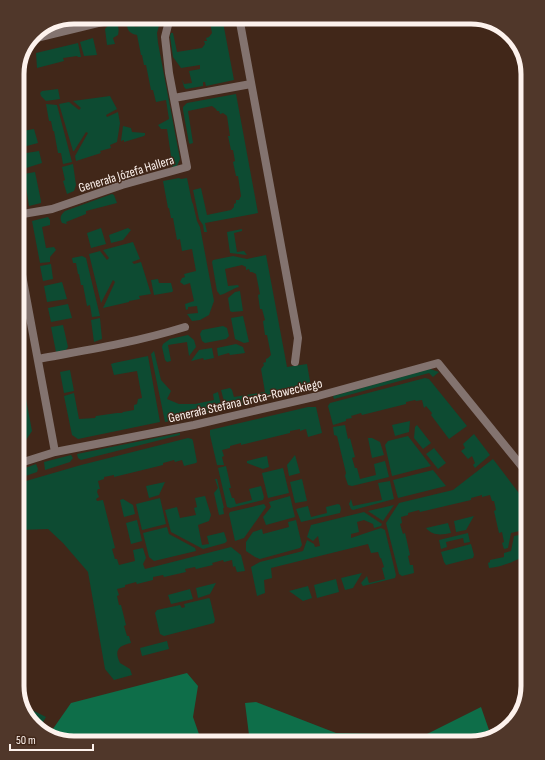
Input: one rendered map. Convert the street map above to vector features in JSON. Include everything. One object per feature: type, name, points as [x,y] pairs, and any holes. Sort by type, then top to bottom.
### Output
[{"type":"street","points":[[41,37],[94,24]]},
{"type":"street","name":"Generała Józefa Hallera","points":[[24,214],[52,209],[122,185],[187,167],[169,73],[165,37],[167,24]]},
{"type":"street","name":"Generała Stefana Grota-Roweckiego","points":[[240,24],[298,338],[295,362]]},
{"type":"street","points":[[174,98],[251,84]]},
{"type":"street","points":[[24,285],[55,452]]},
{"type":"street","points":[[38,359],[126,343],[185,327]]},
{"type":"street","name":"Generała Stefana Grota-Roweckiego","points":[[24,462],[55,452],[194,425],[318,396],[438,363],[521,465]]},
{"type":"green space","points":[[109,24],[117,24],[118,35],[113,38],[115,44],[107,45],[105,29]]},
{"type":"green space","points":[[127,24],[134,24],[135,27],[146,24],[159,24],[157,33],[158,43],[180,159],[177,166],[173,169],[167,129],[161,129],[158,125],[169,119],[166,100],[156,102],[153,90],[151,90],[146,65],[144,65],[141,55],[137,35],[132,34]]},
{"type":"green space","points":[[210,24],[223,24],[234,80],[206,86],[205,82],[203,82],[203,86],[186,89],[184,87],[182,79],[184,84],[192,83],[189,71],[200,69],[200,65],[181,68],[173,57],[170,36],[171,33],[173,33],[177,52],[202,48],[205,44],[204,41],[207,41],[206,38],[212,33]]},
{"type":"green space","points":[[93,38],[97,55],[84,56],[80,42]]},
{"type":"green space","points":[[78,43],[81,57],[77,56],[63,58],[64,61],[37,68],[36,53]]},
{"type":"green space","points":[[58,89],[60,99],[46,101],[40,93],[42,91]]},
{"type":"green space","points":[[236,94],[258,213],[205,223],[207,232],[204,232],[203,225],[199,219],[193,190],[201,188],[207,215],[231,210],[236,203],[236,200],[239,200],[241,196],[238,176],[236,176],[233,162],[235,161],[233,150],[231,150],[228,136],[230,136],[227,116],[223,113],[220,114],[219,111],[212,106],[188,111],[193,143],[190,144],[183,107],[187,103]]},
{"type":"green space","points":[[110,96],[117,109],[106,115],[107,117],[118,112],[120,123],[117,142],[110,145],[111,148],[100,151],[101,153],[76,161],[75,156],[88,133],[86,132],[73,151],[59,104],[69,102],[79,110],[81,108],[73,101]]},
{"type":"green space","points":[[46,104],[57,105],[72,162],[63,164],[61,153],[58,153],[54,131],[51,121],[49,121]]},
{"type":"green space","points":[[123,126],[131,128],[132,132],[145,133],[145,135],[124,142],[124,140],[121,141]]},
{"type":"green space","points":[[34,129],[38,143],[24,147],[24,131]]},
{"type":"green space","points":[[39,151],[42,163],[24,169],[24,153]]},
{"type":"green space","points":[[73,164],[76,185],[74,191],[67,194],[63,181],[65,180],[62,167]]},
{"type":"green space","points":[[35,172],[41,203],[29,206],[24,174]]},
{"type":"green space","points":[[187,178],[197,221],[200,227],[214,301],[209,315],[200,320],[192,321],[187,314],[198,313],[197,306],[188,307],[186,310],[185,304],[194,301],[190,283],[184,285],[180,282],[182,278],[185,277],[184,274],[196,271],[192,249],[182,251],[180,239],[177,240],[173,218],[171,218],[168,208],[163,181]]},
{"type":"green space","points":[[112,194],[114,195],[117,203],[86,211],[86,214],[66,222],[67,224],[62,223],[61,216],[65,211]]},
{"type":"green space","points":[[48,217],[50,220],[50,225],[42,227],[46,248],[54,247],[56,250],[50,257],[50,262],[40,263],[32,221]]},
{"type":"green space","points":[[101,228],[106,244],[91,248],[87,233]]},
{"type":"green space","points":[[128,228],[131,230],[123,240],[111,243],[109,235]]},
{"type":"green space","points":[[242,229],[242,231],[234,233],[237,252],[244,251],[247,255],[230,253],[227,232]]},
{"type":"green space","points":[[133,242],[140,259],[132,262],[134,264],[141,262],[151,294],[139,296],[140,299],[103,308],[115,282],[113,280],[101,303],[89,254],[100,251],[107,260],[109,258],[103,250]]},
{"type":"green space","points":[[266,255],[287,367],[307,364],[311,387],[226,409],[221,390],[230,388],[234,397],[265,392],[261,369],[264,365],[263,363],[266,362],[266,359],[271,355],[267,335],[265,335],[263,321],[265,320],[262,309],[260,309],[258,295],[260,294],[256,274],[250,272],[249,269],[246,270],[246,267],[242,265],[225,269],[228,286],[238,285],[239,287],[220,295],[217,291],[212,262],[213,260],[233,256],[247,259]]},
{"type":"green space","points":[[82,256],[86,258],[100,316],[92,317],[90,305],[87,306],[83,285],[81,285],[76,263],[73,263],[72,258]]},
{"type":"green space","points":[[51,264],[53,279],[43,281],[40,266]]},
{"type":"green space","points":[[158,279],[159,283],[171,283],[173,291],[154,295],[151,280]]},
{"type":"green space","points":[[62,282],[67,299],[47,302],[44,286]]},
{"type":"green space","points":[[240,291],[243,311],[232,312],[230,311],[228,298],[235,292]]},
{"type":"green space","points":[[68,304],[72,318],[51,322],[48,308]]},
{"type":"green space","points":[[243,316],[249,342],[244,343],[235,339],[231,318]]},
{"type":"green space","points":[[100,318],[102,339],[94,342],[91,320]]},
{"type":"green space","points":[[63,325],[68,347],[66,350],[56,352],[51,327]]},
{"type":"green space","points":[[223,326],[227,328],[229,336],[226,339],[205,343],[202,341],[200,334],[202,330]]},
{"type":"green space","points":[[188,335],[194,340],[196,347],[189,356],[187,342],[168,345],[171,361],[167,362],[165,360],[162,347],[163,344],[170,339]]},
{"type":"green space","points":[[236,344],[243,347],[245,353],[230,355],[229,353],[218,356],[217,348]]},
{"type":"green space","points":[[212,348],[214,358],[204,360],[203,358],[191,361],[199,350]]},
{"type":"green space","points":[[154,351],[161,380],[171,391],[167,399],[179,404],[195,404],[214,400],[213,394],[218,392],[222,410],[165,422],[151,354]]},
{"type":"green space","points":[[148,356],[160,422],[78,439],[72,435],[64,396],[74,393],[79,419],[95,418],[96,416],[134,410],[134,405],[137,404],[138,399],[142,398],[137,371],[114,375],[111,364]]},
{"type":"green space","points":[[430,369],[439,372],[433,377],[429,373],[334,399],[333,396]]},
{"type":"green space","points":[[70,370],[74,391],[64,393],[60,372]]},
{"type":"green space","points":[[425,378],[429,379],[467,426],[449,439],[431,415],[432,413],[426,406],[424,408],[422,400],[406,402],[406,404],[362,415],[361,413],[351,416],[352,418],[346,419],[346,421],[333,425],[328,406],[330,403]]},
{"type":"green space","points":[[24,388],[32,431],[24,441]]},
{"type":"green space","points":[[308,407],[316,407],[322,433],[308,437],[306,429],[300,431],[300,429],[290,431],[290,433],[241,445],[241,443],[230,446],[230,448],[222,450],[224,465],[217,465],[210,430]]},
{"type":"green space","points":[[410,421],[409,432],[395,436],[392,425]]},
{"type":"green space","points":[[345,425],[348,439],[350,438],[355,457],[352,458],[360,479],[376,475],[374,464],[385,461],[389,477],[352,486],[348,485],[337,436],[334,435],[333,427]]},
{"type":"green space","points":[[417,425],[431,443],[423,449],[414,438],[415,427]]},
{"type":"green space","points":[[180,433],[180,435],[81,460],[78,458],[77,454]]},
{"type":"green space","points":[[474,434],[490,455],[475,468],[473,465],[475,463],[472,456],[468,459],[461,451],[465,448],[463,444]]},
{"type":"green space","points":[[408,436],[431,466],[392,476],[385,445],[388,441]]},
{"type":"green space","points":[[188,438],[192,439],[196,463],[184,466],[182,460],[175,462],[174,460],[163,463],[163,465],[114,477],[114,475],[104,477],[104,479],[98,481],[100,489],[98,489],[97,492],[99,497],[96,499],[97,501],[103,500],[115,548],[112,549],[115,559],[117,559],[119,565],[135,561],[133,550],[143,548],[146,558],[143,564],[145,569],[231,547],[241,555],[245,571],[237,572],[235,566],[233,567],[232,560],[224,562],[223,560],[212,563],[213,565],[196,569],[195,567],[185,569],[186,572],[164,577],[163,575],[153,577],[153,580],[137,584],[136,582],[117,589],[119,595],[117,596],[119,605],[121,605],[126,625],[124,626],[131,643],[120,647],[117,655],[120,663],[130,669],[132,675],[114,680],[105,669],[88,572],[63,543],[48,529],[24,530],[24,482],[81,465]]},
{"type":"green space","points":[[368,438],[372,438],[380,442],[384,455],[372,458]]},
{"type":"green space","points":[[434,448],[446,463],[438,469],[426,454]]},
{"type":"green space","points":[[71,455],[73,458],[70,462],[45,470],[44,462]]},
{"type":"green space","points":[[295,455],[300,473],[289,476],[287,465]]},
{"type":"green space","points":[[267,456],[269,467],[263,469],[247,463],[247,461]]},
{"type":"green space","points":[[493,459],[521,496],[521,531],[511,533],[508,548],[504,549],[502,543],[504,542],[502,532],[499,533],[494,511],[496,510],[494,501],[492,501],[490,495],[482,497],[482,495],[471,498],[471,500],[420,512],[419,510],[408,513],[408,515],[401,517],[402,523],[400,524],[403,534],[405,533],[410,555],[408,556],[410,565],[413,565],[414,573],[402,576],[399,574],[386,523],[399,503],[453,490]]},
{"type":"green space","points":[[36,464],[38,469],[37,472],[24,477],[24,468]]},
{"type":"green space","points":[[226,466],[231,488],[229,488],[232,498],[234,498],[236,504],[252,500],[249,489],[261,486],[264,497],[263,500],[230,508],[227,507],[218,468]]},
{"type":"green space","points":[[283,468],[289,493],[268,498],[262,473]]},
{"type":"green space","points":[[433,470],[446,486],[398,498],[393,480]]},
{"type":"green space","points":[[215,479],[217,479],[224,508],[224,514],[219,515],[214,493],[218,488]]},
{"type":"green space","points":[[302,479],[307,501],[295,503],[290,482]]},
{"type":"green space","points":[[390,481],[394,499],[353,510],[351,509],[349,504],[351,499],[353,506],[382,500],[378,483]]},
{"type":"green space","points":[[165,482],[159,495],[149,498],[146,486]]},
{"type":"green space","points":[[205,496],[211,515],[209,521],[198,525],[202,545],[209,544],[207,536],[224,532],[227,541],[225,543],[203,549],[171,532],[165,510],[177,507],[180,518],[196,515],[194,508],[197,507],[195,498]]},
{"type":"green space","points":[[290,496],[295,517],[266,525],[263,517],[271,507],[269,502]]},
{"type":"green space","points":[[160,498],[166,524],[142,530],[136,504]]},
{"type":"green space","points":[[123,499],[133,505],[135,514],[124,517],[120,500]]},
{"type":"green space","points":[[264,504],[266,507],[244,538],[235,541],[229,514],[230,512]]},
{"type":"green space","points":[[338,504],[340,505],[341,509],[340,513],[301,522],[296,509],[308,506],[311,517],[327,513],[326,507]]},
{"type":"green space","points":[[394,505],[383,521],[368,511]]},
{"type":"green space","points":[[364,512],[382,524],[381,526],[374,528],[373,524],[364,520],[357,522],[359,532],[351,534],[351,538],[381,528],[385,530],[396,575],[395,578],[363,586],[361,583],[367,576],[369,583],[385,579],[382,568],[384,567],[381,558],[378,552],[371,553],[368,544],[271,568],[272,578],[264,580],[265,593],[257,596],[251,567],[260,562],[303,551],[307,540],[314,544],[315,547],[320,546],[318,536],[313,541],[307,537],[311,525]]},
{"type":"green space","points":[[474,516],[466,530],[456,532],[454,521]]},
{"type":"green space","points":[[137,520],[142,541],[131,544],[126,523]]},
{"type":"green space","points":[[296,520],[302,545],[300,548],[260,559],[246,551],[246,542],[253,532],[262,529],[263,534],[289,527],[288,522]]},
{"type":"green space","points":[[448,523],[451,533],[437,534],[426,528]]},
{"type":"green space","points":[[167,527],[169,534],[195,548],[196,551],[154,561],[149,557],[143,533]]},
{"type":"green space","points":[[468,533],[470,542],[464,543],[463,538],[446,542],[447,547],[441,549],[439,540]]},
{"type":"green space","points":[[521,534],[521,557],[498,567],[489,568],[488,563],[490,560],[504,557],[504,553],[511,551],[514,536]]},
{"type":"green space","points":[[471,544],[474,555],[473,558],[446,565],[441,552]]},
{"type":"green space","points":[[362,573],[353,588],[345,590],[341,578]]},
{"type":"green space","points":[[336,579],[339,592],[317,598],[314,585]]},
{"type":"green space","points":[[216,583],[210,594],[198,598],[196,588]]},
{"type":"green space","points":[[308,586],[312,598],[303,601],[289,591]]},
{"type":"green space","points":[[190,589],[193,599],[171,604],[168,595]]},
{"type":"green space","points":[[209,598],[215,620],[214,623],[164,636],[160,634],[155,613],[157,610],[180,605],[182,608],[185,607],[184,604]]},
{"type":"green space","points":[[167,641],[169,649],[142,656],[140,648]]},
{"type":"green space","points":[[187,673],[198,686],[193,717],[200,736],[70,736],[52,731],[71,703]]},
{"type":"green space","points":[[256,702],[336,733],[425,735],[481,707],[489,730],[474,736],[249,736],[245,703]]},
{"type":"green space","points":[[30,709],[46,717],[42,724]]}]
